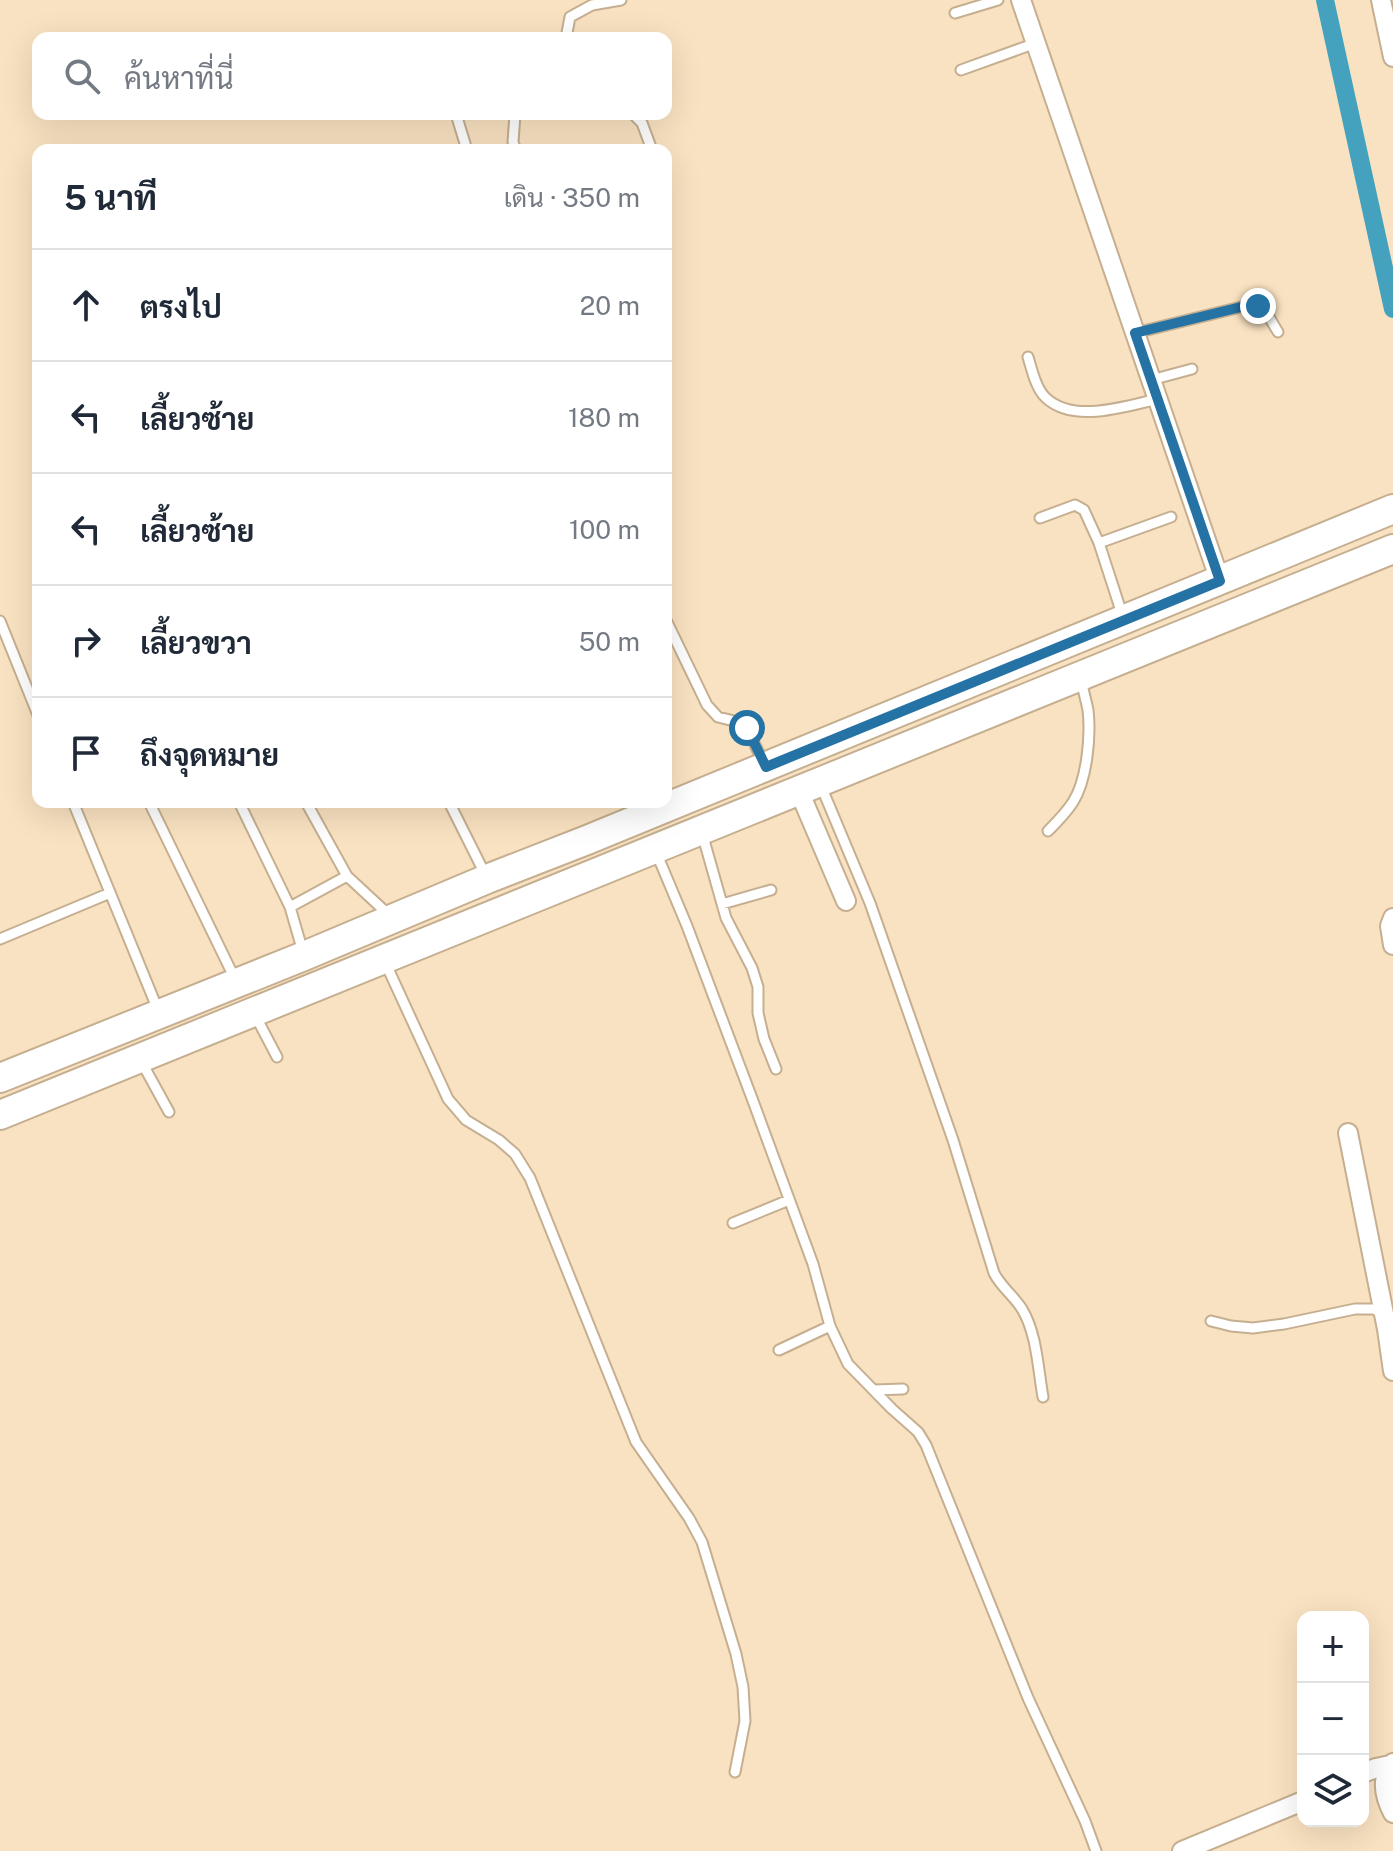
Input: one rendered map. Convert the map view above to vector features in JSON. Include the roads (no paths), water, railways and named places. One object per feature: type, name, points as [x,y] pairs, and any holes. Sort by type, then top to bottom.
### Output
[{"type":"main road","points":[[672,805],[1393,509]]},
{"type":"main road","points":[[0,1115],[1080,676],[1391,554]]},
{"type":"main road","points":[[0,1078],[665,808]]},
{"type":"main road","points":[[587,840],[601,871]]},
{"type":"street","points":[[1021,0],[1220,581]]},
{"type":"street","points":[[1381,0],[1393,57]]},
{"type":"street","points":[[810,786],[846,901]]},
{"type":"street","points":[[1393,918],[1390,926],[1393,945]]},
{"type":"street","points":[[1348,1133],[1393,1371]]},
{"type":"street","points":[[1369,1771],[1392,1764]]},
{"type":"street","points":[[1392,1764],[1383,1785],[1393,1813]]},
{"type":"street","points":[[1182,1851],[1297,1803]]},
{"type":"lane","points":[[567,32],[570,17],[592,5],[621,0]]},
{"type":"lane","points":[[955,13],[998,0]]},
{"type":"lane","points":[[961,70],[1036,43]]},
{"type":"lane","points":[[458,120],[465,144]]},
{"type":"lane","points":[[514,144],[515,120]]},
{"type":"lane","points":[[639,120],[650,144]]},
{"type":"lane","points":[[1135,333],[1241,307],[1258,306],[1278,332]]},
{"type":"lane","points":[[1028,357],[1044,397],[1074,411],[1106,410],[1158,399]]},
{"type":"lane","points":[[1151,380],[1192,369]]},
{"type":"lane","points":[[1040,518],[1075,505],[1084,510],[1099,543],[1124,620]]},
{"type":"lane","points":[[1099,543],[1171,517]]},
{"type":"lane","points":[[0,621],[32,700]]},
{"type":"lane","points":[[672,632],[707,705],[718,717],[747,728],[766,767]]},
{"type":"lane","points":[[1048,831],[1072,803],[1080,788],[1086,762],[1088,711],[1080,676]]},
{"type":"lane","points":[[810,786],[870,903],[953,1140],[994,1273],[1027,1320],[1043,1397]]},
{"type":"lane","points":[[75,808],[159,1014]]},
{"type":"lane","points":[[152,808],[237,983]]},
{"type":"lane","points":[[242,808],[290,907],[304,956]]},
{"type":"lane","points":[[309,808],[347,876],[393,918]]},
{"type":"lane","points":[[452,808],[487,879]]},
{"type":"lane","points":[[701,830],[726,918],[752,968],[758,987],[758,1013],[776,1069]]},
{"type":"lane","points":[[655,849],[722,1017],[813,1264],[830,1326],[848,1364],[918,1432],[926,1445],[1028,1698],[1096,1851]]},
{"type":"lane","points":[[290,907],[347,876]]},
{"type":"lane","points":[[722,904],[771,890]]},
{"type":"lane","points":[[0,939],[110,893]]},
{"type":"lane","points":[[384,959],[448,1099],[466,1120],[515,1154],[530,1178],[636,1442],[702,1542],[743,1687],[745,1721],[735,1772]]},
{"type":"lane","points":[[253,1012],[277,1057]]},
{"type":"lane","points":[[139,1058],[169,1112]]},
{"type":"lane","points":[[733,1223],[789,1200]]},
{"type":"lane","points":[[1211,1321],[1253,1328],[1355,1309],[1374,1309],[1384,1314]]},
{"type":"lane","points":[[779,1350],[830,1326]]},
{"type":"lane","points":[[874,1390],[903,1389]]},
{"type":"waterway","points":[[1325,0],[1393,309]]}]
